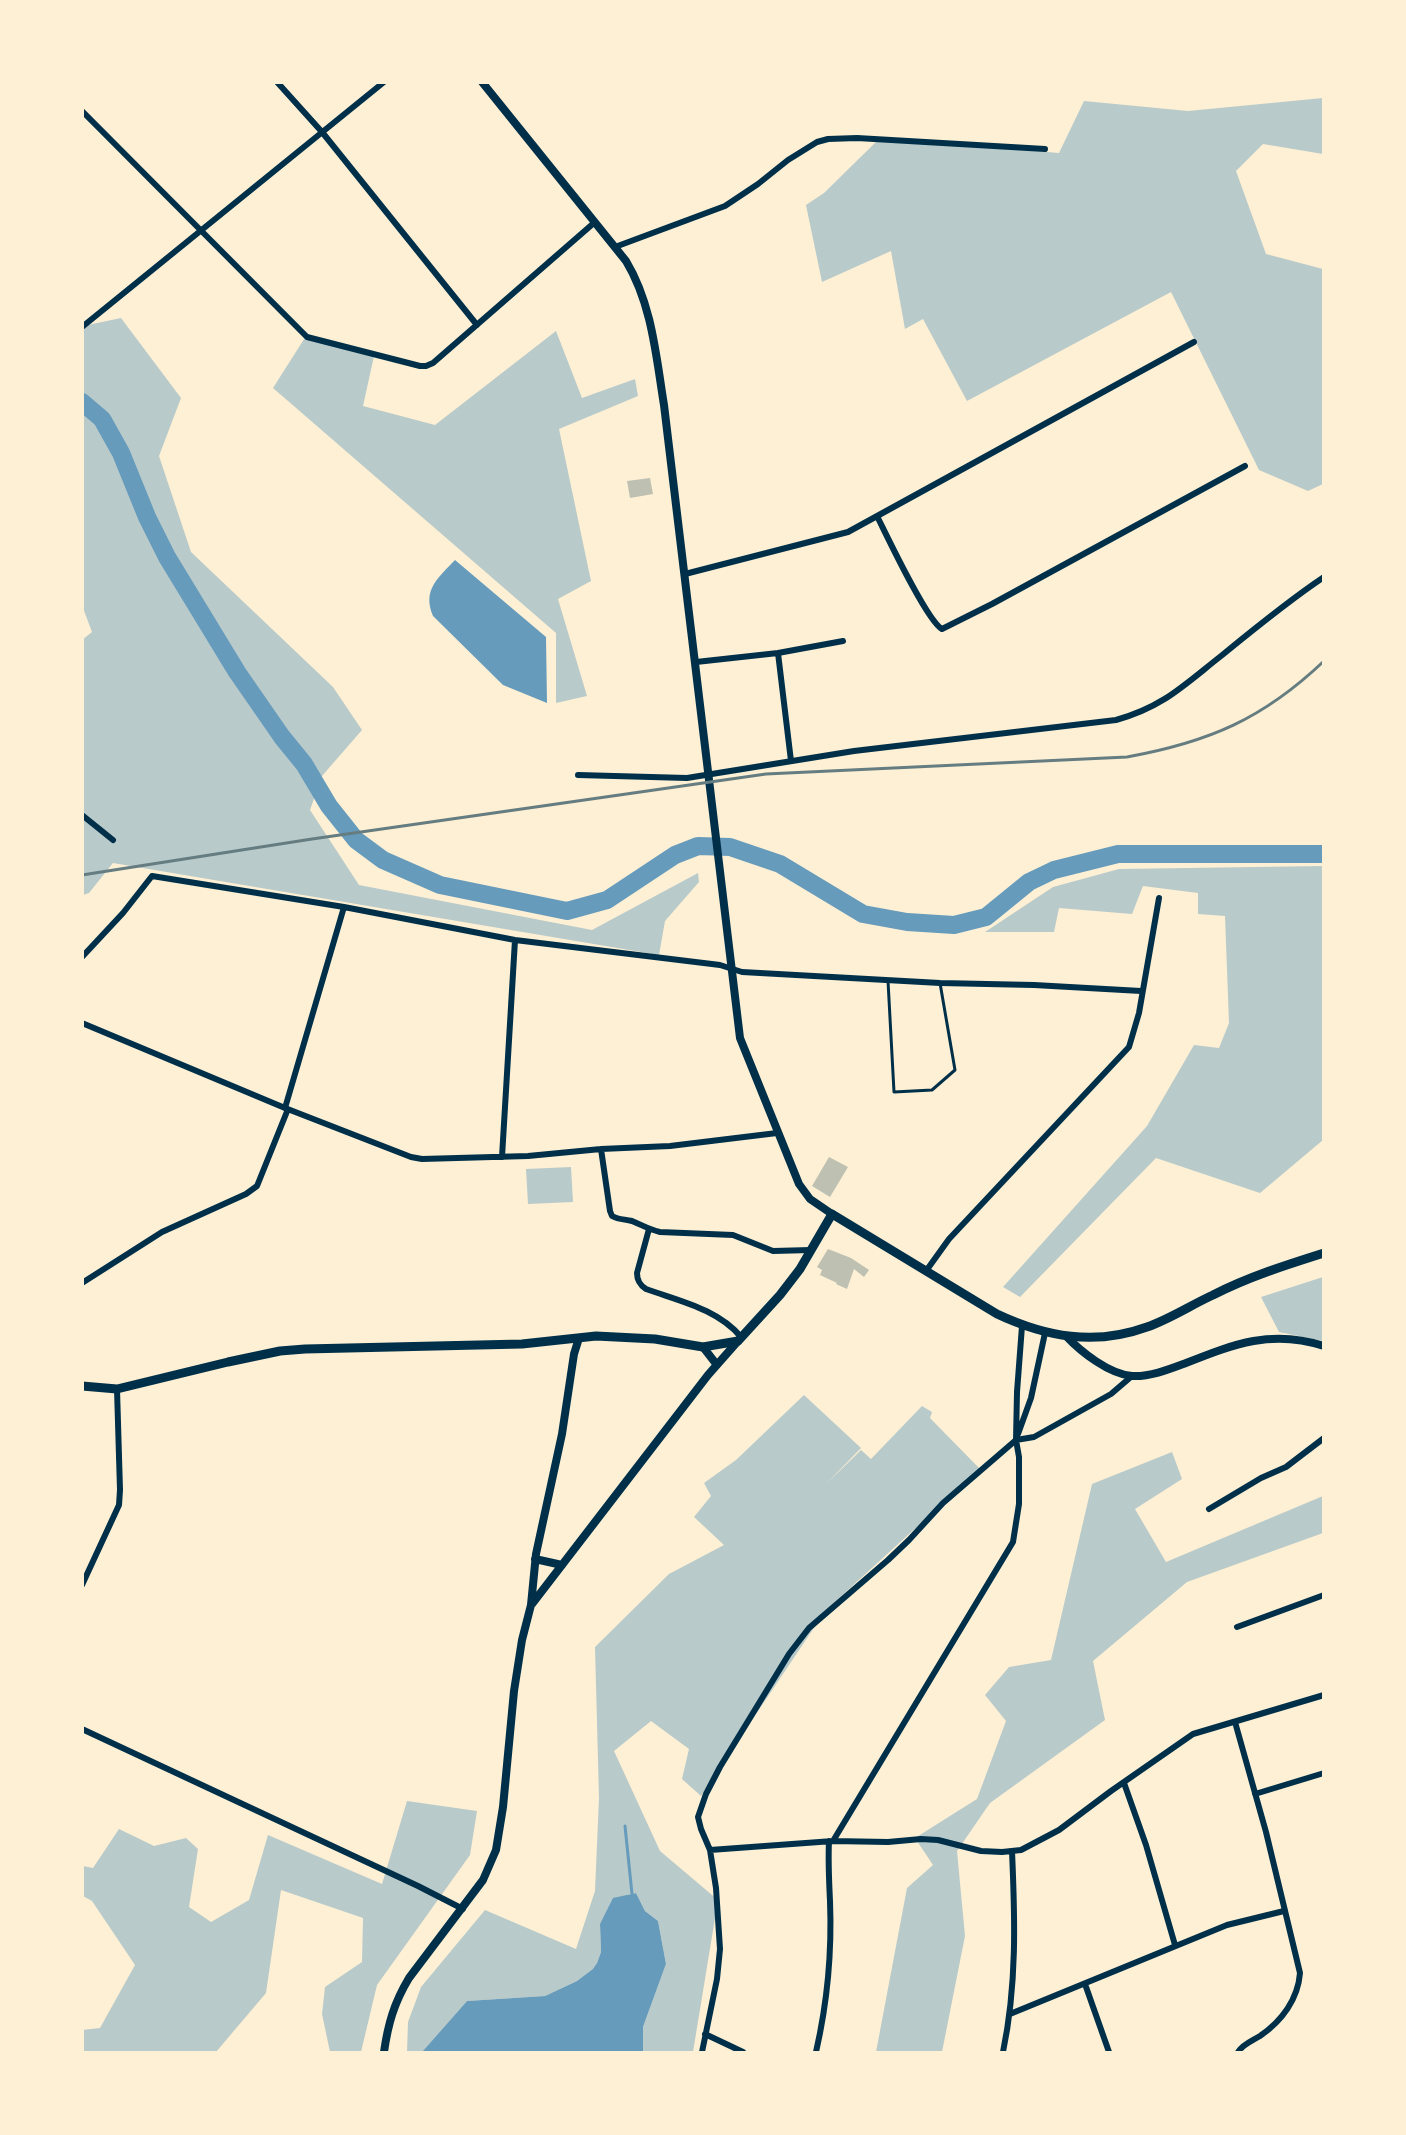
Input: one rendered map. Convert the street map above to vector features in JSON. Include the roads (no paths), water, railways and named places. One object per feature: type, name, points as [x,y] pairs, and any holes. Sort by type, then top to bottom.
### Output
[{"type":"main road","points":[[82,1386],[117,1389],[280,1351],[522,1344],[606,1336],[703,1347],[740,1339],[800,1269],[832,1214],[981,1305],[1022,1326],[1066,1336],[1111,1336],[1149,1327],[1242,1282],[1323,1253]]},
{"type":"street","points":[[277,82],[322,132],[477,325]]},
{"type":"street","points":[[82,327],[384,82]]},
{"type":"street","points":[[482,82],[615,247],[636,277],[646,305],[664,405],[740,1038],[777,1133],[804,1193],[832,1214]]},
{"type":"street","points":[[82,111],[300,331],[313,339],[426,366],[433,363],[595,222]]},
{"type":"street","points":[[615,247],[725,206],[802,150],[828,139],[857,138],[1045,149]]},
{"type":"street","points":[[685,574],[848,532],[1194,342]]},
{"type":"street","points":[[877,516],[920,598],[936,625],[942,629],[1245,466]]},
{"type":"street","points":[[578,775],[687,778],[854,751],[1104,722],[1135,714],[1164,701],[1182,688],[1323,577]]},
{"type":"street","points":[[696,662],[778,653],[843,641]]},
{"type":"street","points":[[778,653],[791,761]]},
{"type":"street","points":[[82,814],[112,840]]},
{"type":"street","points":[[82,957],[123,913],[152,876],[344,907],[515,940],[720,964],[742,972],[1142,991]]},
{"type":"street","points":[[926,1271],[950,1239],[1129,1047],[1139,1013],[1159,898]]},
{"type":"street","points":[[82,1283],[162,1232],[246,1194],[257,1186],[286,1109],[344,907]]},
{"type":"street","points":[[502,1157],[515,940]]},
{"type":"street","points":[[82,1023],[286,1109],[411,1157],[422,1159],[502,1157],[670,1146],[777,1133]]},
{"type":"street","points":[[601,1149],[612,1216],[649,1229],[733,1235],[773,1251],[811,1250]]},
{"type":"street","points":[[531,1605],[717,1365],[740,1339],[734,1328],[712,1314],[642,1286],[637,1279],[637,1273],[649,1229]]},
{"type":"street","points":[[816,2052],[824,2013],[829,1967],[831,1841],[1013,1542],[1019,1504],[1019,1457],[1016,1440],[1022,1326]]},
{"type":"street","points":[[702,2052],[717,1979],[720,1949],[717,1888],[710,1850],[698,1817],[706,1794],[789,1654],[809,1628],[888,1560],[943,1503],[1016,1440],[1031,1398],[1045,1333]]},
{"type":"street","points":[[1066,1336],[1080,1351],[1101,1364],[1132,1376]]},
{"type":"street","points":[[384,2052],[393,2009],[399,1995],[409,1978],[463,1909],[487,1874],[496,1850],[503,1807],[514,1691],[522,1640],[531,1605],[535,1559],[562,1434],[572,1365],[579,1338]]},
{"type":"street","points":[[1016,1440],[1034,1437],[1111,1394],[1132,1376],[1171,1368],[1238,1344],[1267,1338],[1306,1340],[1323,1346]]},
{"type":"street","points":[[703,1347],[717,1365]]},
{"type":"street","points":[[82,1585],[118,1505],[120,1490],[117,1389]]},
{"type":"street","points":[[1209,1509],[1286,1467],[1323,1438]]},
{"type":"street","points":[[535,1559],[562,1565]]},
{"type":"street","points":[[1236,1627],[1323,1595]]},
{"type":"street","points":[[710,1850],[831,1841],[938,1840],[981,1851],[1021,1850],[1059,1830],[1193,1734],[1323,1695]]},
{"type":"street","points":[[1235,1722],[1256,1794],[1300,1973],[1299,1986],[1289,2006],[1279,2019],[1267,2031],[1238,2052]]},
{"type":"street","points":[[82,1729],[408,1881],[463,1909]]},
{"type":"street","points":[[1256,1794],[1323,1773]]},
{"type":"street","points":[[1124,1783],[1146,1845],[1175,1945]]},
{"type":"street","points":[[1003,2052],[1010,2014],[1016,1948],[1012,1851]]},
{"type":"street","points":[[1010,2014],[1227,1924],[1284,1911]]},
{"type":"street","points":[[1085,1984],[1109,2052]]},
{"type":"street","points":[[705,2034],[743,2052]]},
{"type":"lane","points":[[888,980],[894,1092],[932,1090],[955,1070],[940,983]]},
{"type":"water","points":[[455,560],[546,637],[547,703],[503,685],[433,616],[429,599],[431,592],[438,579]]},
{"type":"water","points":[[636,1893],[645,1911],[658,1921],[666,1964],[643,2027],[643,2052],[422,2052],[467,2001],[545,1996],[577,1981],[597,1963],[601,1952],[600,1924],[613,1898]]},
{"type":"waterway","points":[[82,402],[102,419],[121,453],[147,517],[167,557],[237,672],[282,737],[304,764],[329,806],[356,840],[383,860],[440,885],[567,911],[607,900],[675,855],[698,846],[730,847],[780,864],[863,914],[907,922],[954,925],[986,917],[1029,882],[1054,870],[1118,854],[1324,854]]},
{"type":"waterway","points":[[625,1826],[632,1894]]},
{"type":"railway","points":[[82,875],[312,839],[766,774],[1127,757],[1184,744],[1233,725],[1279,698],[1324,661]]}]
